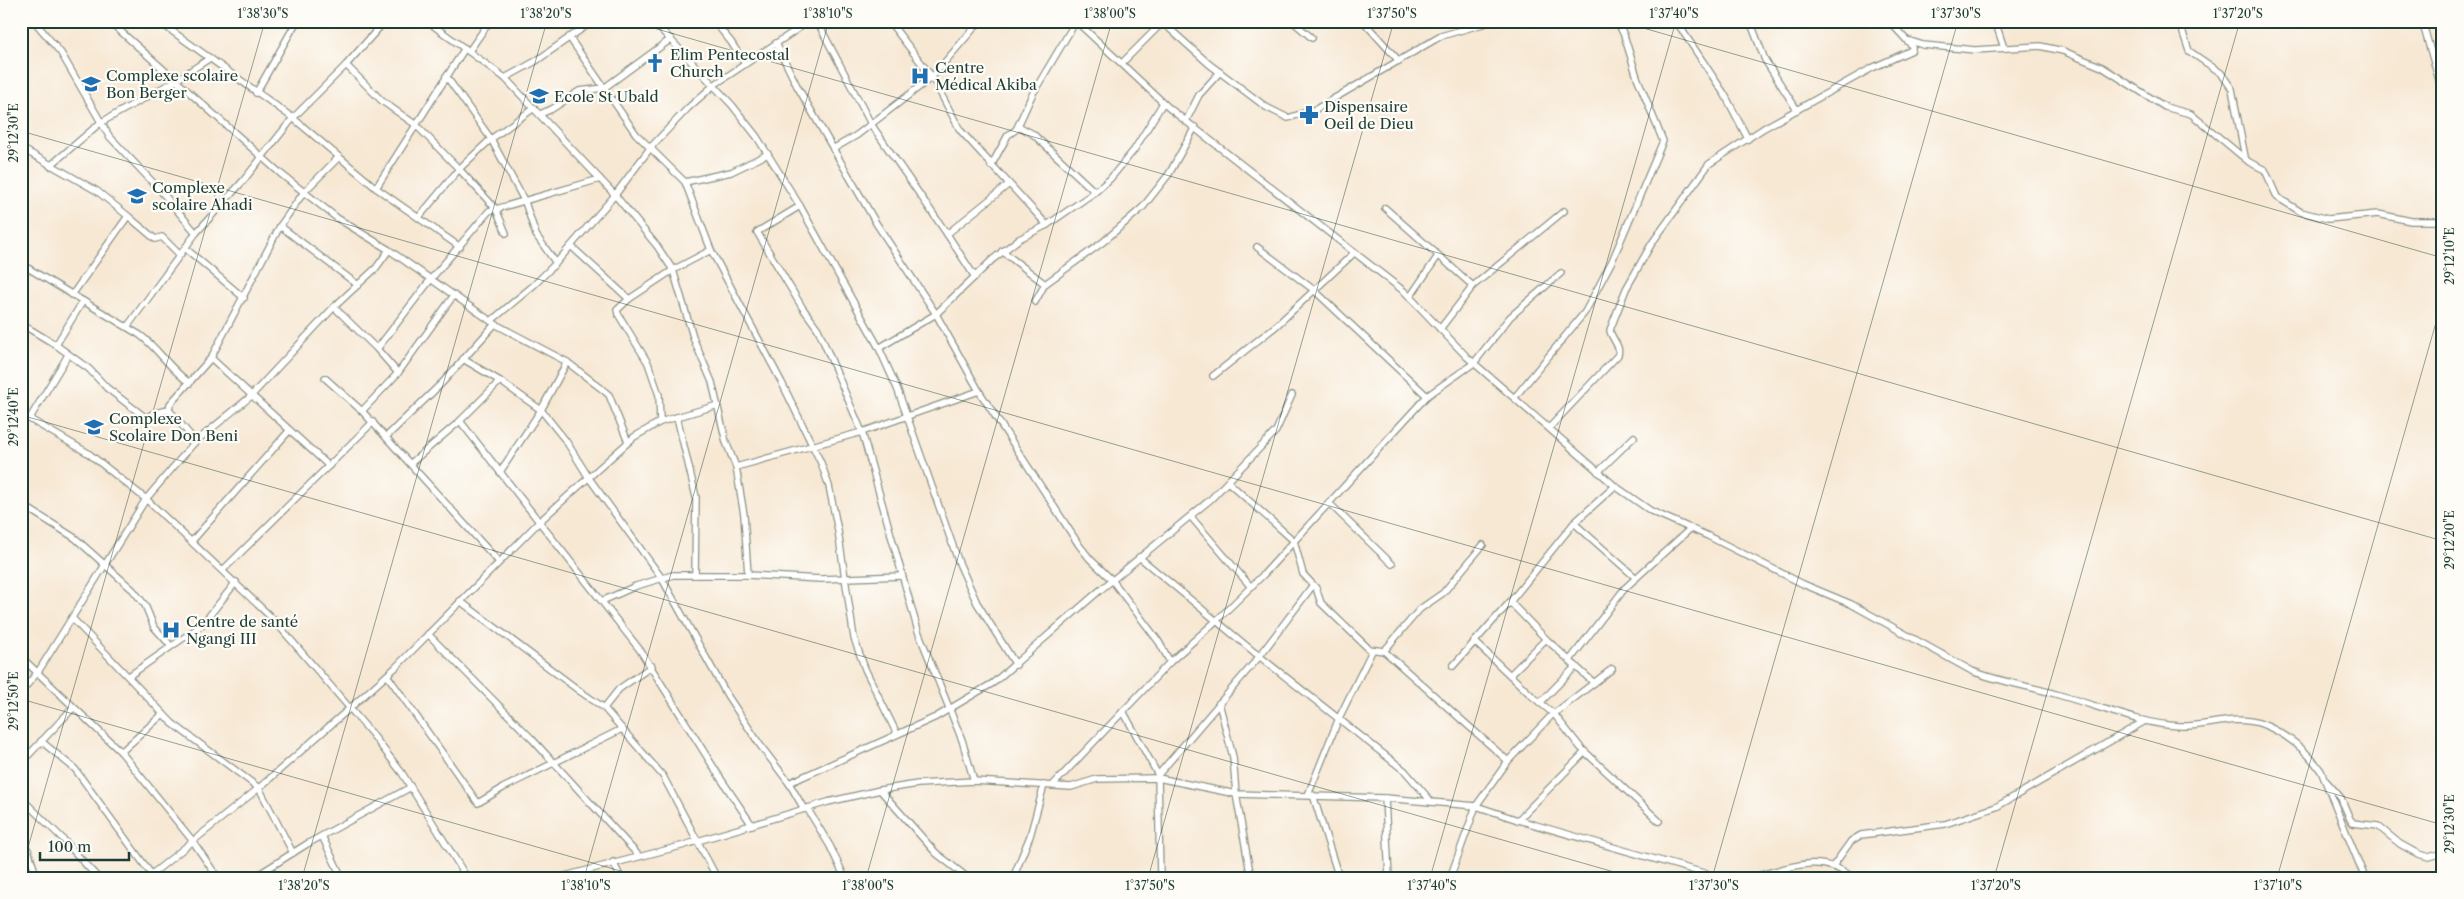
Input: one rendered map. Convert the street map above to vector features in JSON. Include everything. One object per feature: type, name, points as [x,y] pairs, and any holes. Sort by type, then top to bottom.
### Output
[{"type":"street","points":[[21,30],[27,21]]},
{"type":"street","points":[[34,21],[61,53],[108,136],[160,190],[196,233]]},
{"type":"street","points":[[109,21],[262,157],[337,218],[389,250],[493,322],[567,362],[609,395],[628,442]]},
{"type":"street","points":[[168,21],[165,26],[293,118],[338,158],[376,188],[460,247]]},
{"type":"street","points":[[256,93],[297,21]]},
{"type":"street","points":[[127,327],[196,233],[293,118],[346,66],[385,21]]},
{"type":"street","points":[[376,188],[446,76],[490,21]]},
{"type":"street","points":[[505,78],[536,61],[593,21]]},
{"type":"street","points":[[653,21],[714,85],[757,137],[800,206],[879,348],[906,415],[943,522],[975,599],[1016,665]]},
{"type":"street","points":[[714,21],[731,42],[745,64]]},
{"type":"street","points":[[386,436],[464,360],[493,322],[556,263],[615,195],[651,147],[688,108],[714,85],[801,24],[813,21]]},
{"type":"street","points":[[817,21],[871,124],[975,277]]},
{"type":"street","points":[[889,21],[932,77],[960,130],[1047,225]]},
{"type":"street","points":[[833,149],[871,124],[932,77],[980,21]]},
{"type":"street","points":[[991,166],[1008,135],[1017,128],[1032,95],[1076,21],[1163,103],[1410,297],[1474,362],[1598,472],[1651,511],[1691,528],[1803,584],[1851,604],[1972,671],[1993,679],[2056,694],[2145,721],[2180,726],[2245,720],[2261,724],[2282,735],[2312,757],[2326,781],[2365,878]]},
{"type":"street","points":[[1292,21],[1312,38]]},
{"type":"street","points":[[1363,21],[1399,61]]},
{"type":"street","points":[[1122,63],[1162,22],[1220,72],[1266,107],[1288,118],[1316,109],[1441,36],[1493,21]]},
{"type":"street","points":[[1515,397],[1585,312],[1612,261],[1663,141],[1663,136],[1637,77],[1624,35],[1616,21]]},
{"type":"street","points":[[1676,21],[1725,95],[1748,138]]},
{"type":"street","points":[[1750,21],[1765,60],[1797,110]]},
{"type":"street","points":[[1549,428],[1618,355],[1619,346],[1611,335],[1610,330],[1626,289],[1652,244],[1704,168],[1748,138],[1797,110],[1872,68],[1912,50],[1912,46],[1889,21]]},
{"type":"street","points":[[1995,21],[2004,48]]},
{"type":"street","points":[[2179,21],[2189,51],[2221,73],[2232,89],[2245,157]]},
{"type":"street","points":[[2422,21],[2443,94]]},
{"type":"street","points":[[430,22],[505,78],[615,195],[657,246],[673,270],[685,312],[712,382],[726,442],[736,466],[744,515],[748,575]]},
{"type":"street","points":[[568,37],[636,134],[685,182],[711,250],[782,383],[812,446],[829,486],[854,638],[865,669],[897,734]]},
{"type":"street","points":[[540,114],[552,109],[579,90],[604,88],[671,39]]},
{"type":"street","points":[[1907,40],[1923,45],[1989,51],[2004,48],[2049,48],[2102,66],[2165,107],[2191,114],[2245,157],[2265,170],[2277,197],[2308,214],[2328,219],[2378,214],[2411,221],[2443,221]]},
{"type":"street","points":[[776,43],[797,86],[876,223],[936,314],[979,391],[1079,544],[1090,559],[1112,580],[1134,612],[1159,642],[1170,662]]},
{"type":"street","points":[[50,166],[100,123],[176,82],[210,58]]},
{"type":"street","points":[[346,66],[382,101],[416,125],[496,209],[506,233]]},
{"type":"street","points":[[1186,122],[1199,95],[1220,72]]},
{"type":"street","points":[[446,76],[491,139],[525,202],[536,235],[556,263]]},
{"type":"street","points":[[879,348],[936,314],[1002,251],[1018,239],[1047,225],[1095,192],[1110,179],[1134,150],[1163,103]]},
{"type":"street","points":[[419,217],[459,170],[491,139],[534,108]]},
{"type":"street","points":[[1035,302],[1045,284],[1103,242],[1143,207],[1169,174],[1194,127]]},
{"type":"street","points":[[1017,128],[1024,128],[1033,134],[1095,192]]},
{"type":"street","points":[[21,148],[96,191],[155,239],[162,237],[180,255]]},
{"type":"street","points":[[685,182],[731,172],[768,154]]},
{"type":"street","points":[[194,443],[191,436],[169,410],[170,404],[211,358],[280,226],[304,192],[338,158]]},
{"type":"street","points":[[377,349],[431,280],[460,247],[477,223],[489,211],[600,179]]},
{"type":"street","points":[[947,234],[1009,184]]},
{"type":"street","points":[[800,206],[757,232],[802,307],[818,329],[862,432],[928,662],[950,710],[972,769],[974,781]]},
{"type":"street","points":[[1385,208],[1473,286]]},
{"type":"street","points":[[1440,328],[1473,286],[1564,212]]},
{"type":"street","points":[[72,295],[128,216]]},
{"type":"street","points":[[280,226],[358,285]]},
{"type":"street","points":[[571,246],[629,299]]},
{"type":"street","points":[[1257,247],[1314,290],[1427,396]]},
{"type":"street","points":[[185,248],[244,298]]},
{"type":"street","points":[[21,692],[38,672],[146,499],[194,443],[250,397],[334,307],[376,268],[389,250]]},
{"type":"street","points":[[660,422],[659,395],[648,363],[617,310],[629,299],[673,270],[711,250]]},
{"type":"street","points":[[1002,251],[1045,284]]},
{"type":"street","points":[[1213,376],[1276,326],[1354,253]]},
{"type":"street","points":[[1410,297],[1438,256]]},
{"type":"street","points":[[21,264],[152,343],[181,377],[190,383]]},
{"type":"street","points":[[1052,784],[1170,662],[1251,587],[1427,396],[1474,362],[1510,317],[1561,273]]},
{"type":"street","points":[[362,411],[398,373],[454,294]]},
{"type":"street","points":[[56,345],[83,302]]},
{"type":"street","points":[[334,307],[377,349],[398,373]]},
{"type":"street","points":[[21,327],[28,328],[56,345],[89,369],[107,388],[146,418],[154,413],[169,410]]},
{"type":"street","points":[[30,418],[68,355]]},
{"type":"street","points":[[211,358],[250,397],[329,466]]},
{"type":"street","points":[[464,360],[500,381],[541,410],[566,442],[589,478],[661,577],[727,695],[760,745],[806,808],[830,846],[845,878]]},
{"type":"street","points":[[500,472],[541,410],[567,362]]},
{"type":"street","points":[[326,378],[373,422],[499,562]]},
{"type":"street","points":[[411,463],[460,422],[500,381]]},
{"type":"street","points":[[736,466],[862,432],[979,391]]},
{"type":"street","points":[[789,783],[950,710],[993,683],[1139,557],[1191,517],[1228,482],[1276,431],[1292,395]]},
{"type":"street","points":[[42,741],[75,769],[151,877],[192,840],[259,788],[387,675],[539,522],[628,442],[648,427],[660,422],[718,405]]},
{"type":"street","points":[[21,414],[88,454],[146,499],[224,570],[279,626],[350,708],[402,773],[467,878]]},
{"type":"street","points":[[677,417],[696,496],[695,576]]},
{"type":"street","points":[[224,570],[373,422]]},
{"type":"street","points":[[460,422],[652,666],[721,779],[752,825]]},
{"type":"street","points":[[192,541],[289,431]]},
{"type":"street","points":[[1598,472],[1634,437]]},
{"type":"street","points":[[1228,482],[1294,541],[1303,574],[1313,585],[1321,603],[1372,651],[1384,651],[1508,760]]},
{"type":"street","points":[[1453,666],[1510,602],[1574,524],[1615,486]]},
{"type":"street","points":[[1329,503],[1392,564]]},
{"type":"street","points":[[21,504],[75,538],[104,564],[143,602],[154,627],[171,646]]},
{"type":"street","points":[[1191,517],[1251,587]]},
{"type":"street","points":[[1574,524],[1636,578]]},
{"type":"street","points":[[1570,660],[1625,588],[1691,528]]},
{"type":"street","points":[[1384,651],[1420,609],[1438,598],[1483,545]]},
{"type":"street","points":[[1139,557],[1259,657],[1405,771],[1430,800]]},
{"type":"street","points":[[602,601],[661,577],[676,575],[748,575],[795,579],[902,576]]},
{"type":"street","points":[[129,676],[202,625],[236,582]]},
{"type":"street","points":[[1158,777],[1259,657],[1313,585]]},
{"type":"street","points":[[460,601],[580,692],[603,706],[663,776],[717,878]]},
{"type":"street","points":[[1510,602],[1546,639],[1594,683]]},
{"type":"street","points":[[72,618],[172,723],[259,788],[294,853]]},
{"type":"street","points":[[428,634],[554,764],[639,856]]},
{"type":"street","points":[[1510,675],[1546,639]]},
{"type":"street","points":[[1474,641],[1554,714],[1585,752],[1659,821]]},
{"type":"street","points":[[1339,878],[1311,795],[1339,718],[1372,651]]},
{"type":"street","points":[[21,657],[121,752],[192,840],[218,878]]},
{"type":"street","points":[[603,706],[632,678],[652,666]]},
{"type":"street","points":[[1540,703],[1576,666]]},
{"type":"street","points":[[1450,878],[1476,806],[1508,760],[1554,714],[1612,669]]},
{"type":"street","points":[[387,675],[476,803],[622,729]]},
{"type":"street","points":[[1219,703],[1233,757],[1236,794],[1251,878]]},
{"type":"street","points":[[21,763],[73,708]]},
{"type":"street","points":[[1123,711],[1158,777],[1160,878]]},
{"type":"street","points":[[121,752],[163,714]]},
{"type":"street","points":[[1834,866],[1851,841],[1861,835],[1945,824],[1996,807],[2145,721]]},
{"type":"street","points":[[1518,820],[1585,752]]},
{"type":"street","points":[[557,878],[752,825],[806,808],[880,790],[918,784],[974,781],[1052,784],[1071,787],[1097,779],[1158,777],[1236,794],[1430,800],[1476,806],[1518,820],[1721,878]]},
{"type":"street","points":[[2326,781],[2341,798],[2350,819],[2354,822],[2378,826],[2418,854],[2429,857],[2443,853]]},
{"type":"street","points":[[1014,878],[1030,836],[1044,785]]},
{"type":"street","points":[[253,878],[322,836],[410,787]]},
{"type":"street","points":[[880,790],[936,853],[968,878]]},
{"type":"street","points":[[21,798],[62,838],[98,878]]},
{"type":"street","points":[[1385,798],[1388,877]]},
{"type":"street","points":[[322,836],[342,878]]},
{"type":"street","points":[[21,840],[28,850],[37,878]]},
{"type":"street","points":[[614,862],[620,878]]},
{"type":"street","points":[[1750,878],[1814,862],[1834,866],[1853,878]]},
{"type":"place","name":"Elim Pentecostal Church","points":[[655,63]]},
{"type":"place","name":"Centre Médical Akiba","points":[[920,76]]},
{"type":"place","name":"Complexe scolaire Bon Berger","points":[[91,84]]},
{"type":"place","name":"Ecole St Ubald","points":[[539,96]]},
{"type":"place","name":"Dispensaire Oeil de Dieu","points":[[1309,115]]},
{"type":"place","name":"Complexe scolaire Ahadi","points":[[137,196]]},
{"type":"place","name":"Complexe Scolaire Don Beni","points":[[94,427]]},
{"type":"place","name":"Centre de santé Ngangi III","points":[[171,630]]}]
